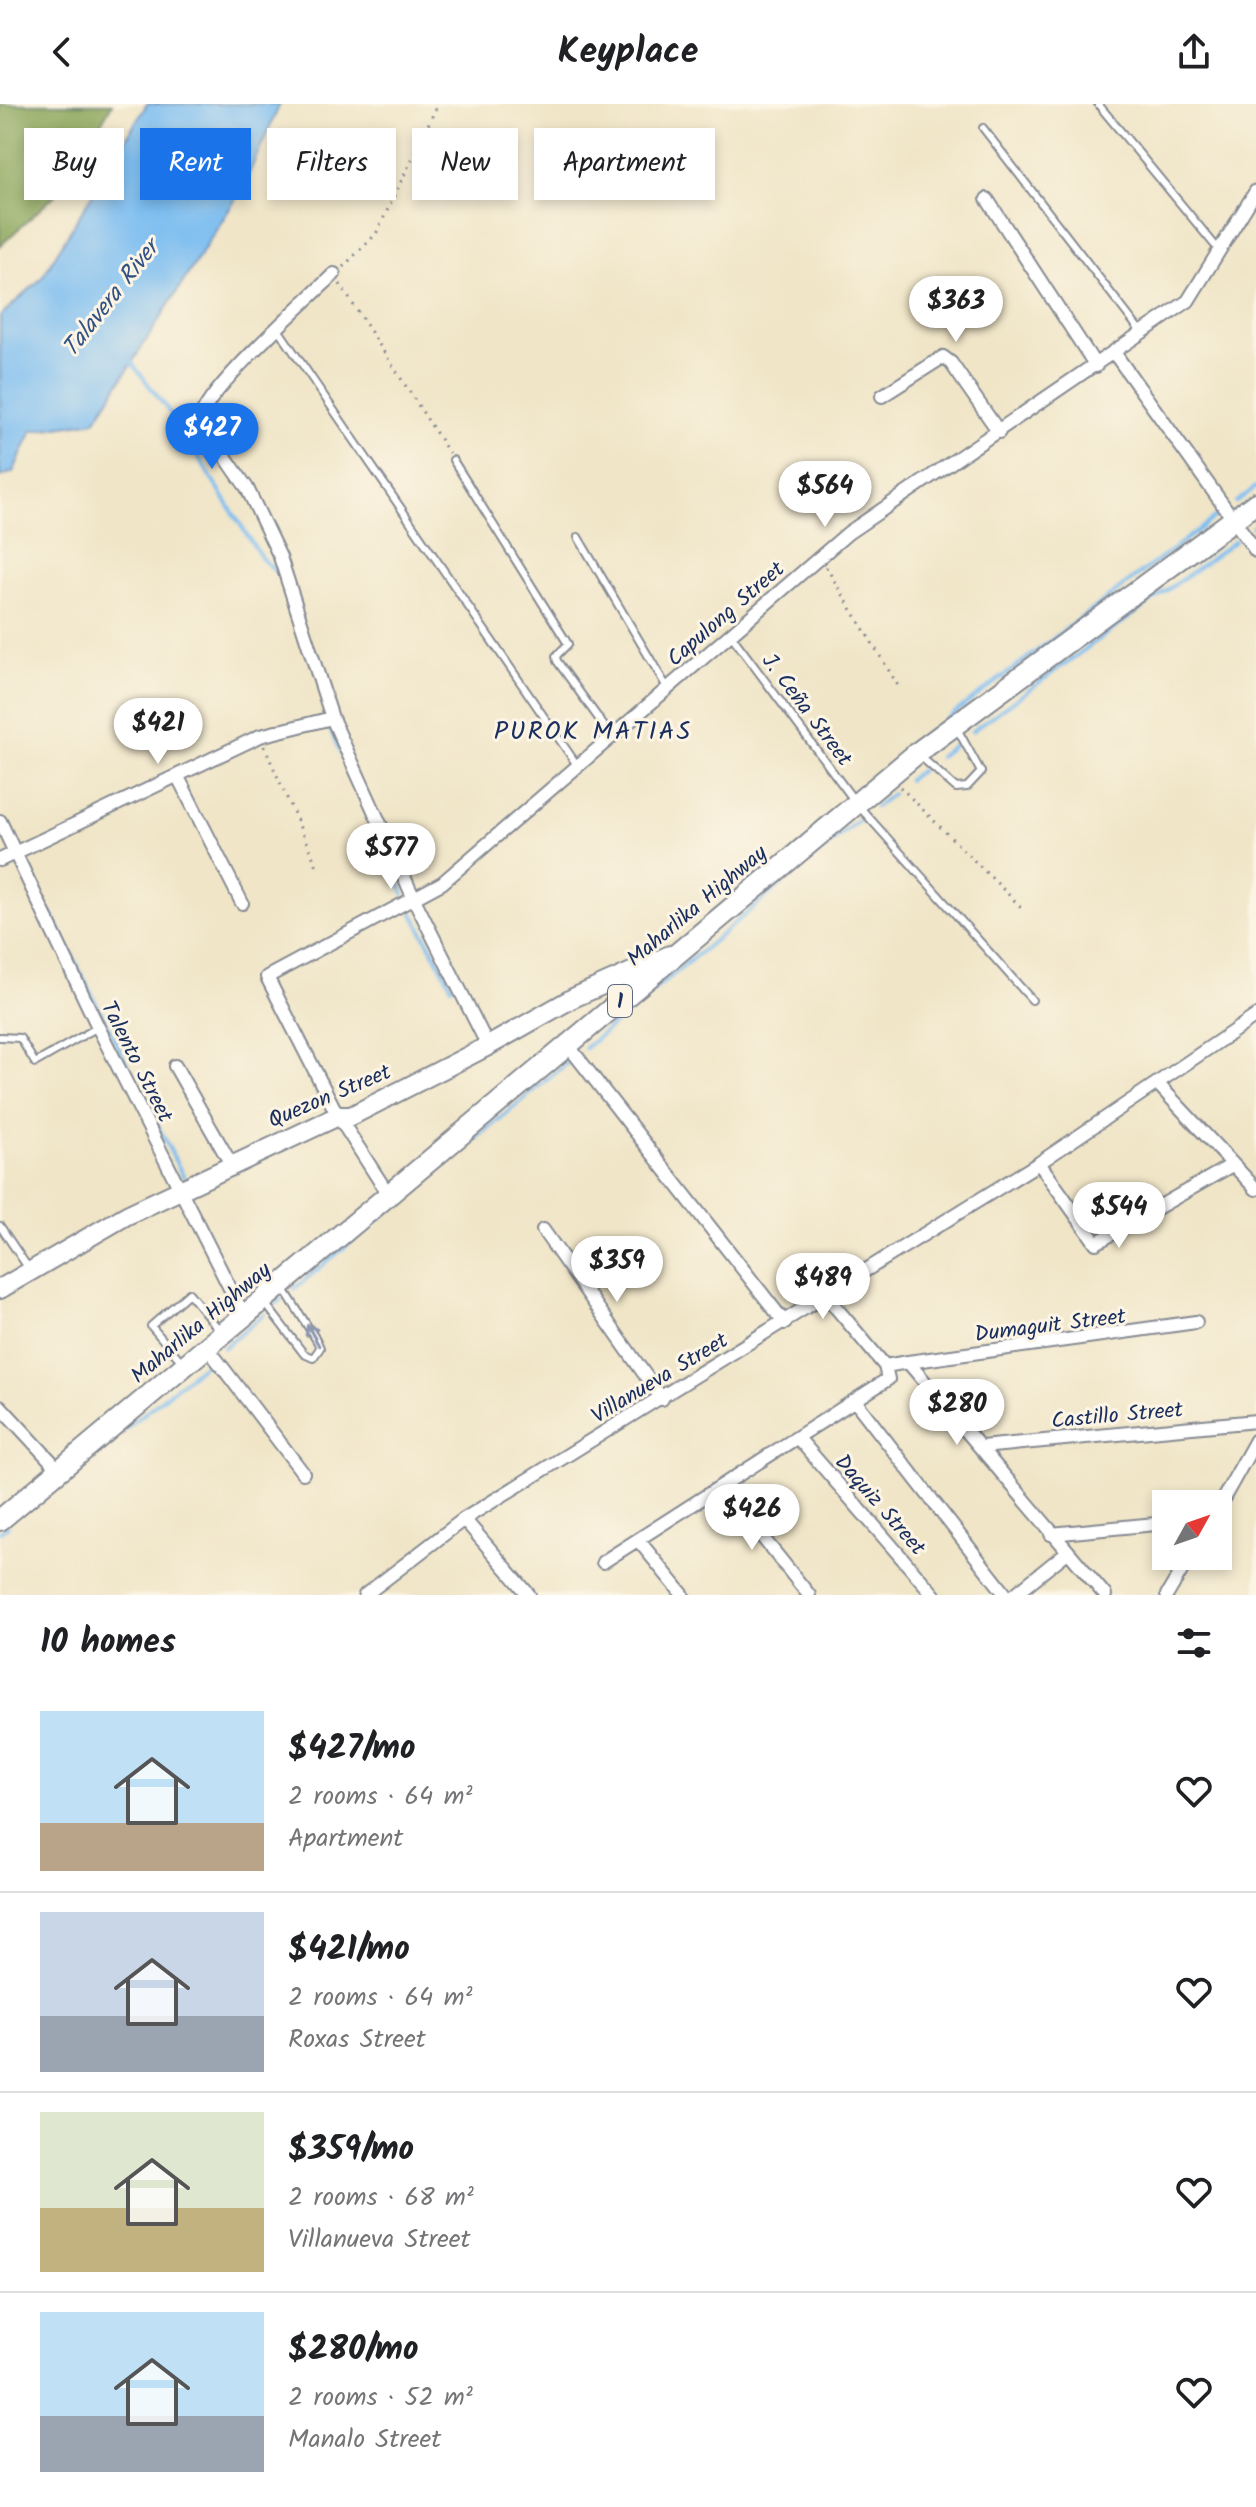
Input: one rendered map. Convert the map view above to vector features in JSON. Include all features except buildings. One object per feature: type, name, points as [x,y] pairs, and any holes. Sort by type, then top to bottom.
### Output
[{"type":"main road","name":"Maharlika Highway","points":[[2,1515],[60,1471],[390,1197],[567,1044],[917,753],[1256,503]]},
{"type":"street","name":"Capulong Street","points":[[338,1116],[267,977],[415,901],[442,883],[848,533],[1143,335],[1188,301],[1256,191]]},
{"type":"street","points":[[987,199],[1096,366]]},
{"type":"street","points":[[334,274],[202,410],[200,420],[247,488],[280,557],[332,718],[415,901],[488,1046]]},
{"type":"street","points":[[1115,354],[1256,551]]},
{"type":"street","points":[[882,396],[943,357],[951,363],[999,432]]},
{"type":"street","points":[[0,860],[260,736],[332,718]]},
{"type":"street","points":[[178,777],[242,903]]},
{"type":"street","name":"Talento Street","points":[[0,821],[13,854],[98,1027],[244,1316]]},
{"type":"street","name":"Quezon Street","points":[[0,1289],[29,1269],[180,1189],[338,1116],[351,1116],[488,1046],[573,998],[680,951]]},
{"type":"street","name":"Villanueva Street","points":[[366,1594],[464,1519],[1039,1163],[1256,1016]]},
{"type":"street","points":[[567,1044],[785,1323]]},
{"type":"street","points":[[175,1066],[231,1164]]},
{"type":"street","points":[[1157,1083],[1256,1189]]},
{"type":"street","points":[[338,1116],[390,1197]]},
{"type":"street","points":[[1039,1163],[1096,1243],[1232,1165]]},
{"type":"street","points":[[543,1230],[662,1399]]},
{"type":"street","points":[[603,1562],[888,1379],[885,1366],[827,1297]]},
{"type":"street","name":"Dumaguit Street","points":[[885,1366],[1196,1322]]},
{"type":"street","points":[[215,1340],[303,1473]]},
{"type":"street","points":[[908,1362],[1066,1553],[1105,1595]]},
{"type":"street","points":[[855,1401],[1006,1595]]},
{"type":"street","points":[[0,1406],[60,1471]]},
{"type":"street","name":"Castillo Street","points":[[981,1447],[1256,1421]]},
{"type":"street","name":"Daquiz Street","points":[[798,1438],[934,1595]]},
{"type":"street","points":[[1228,1490],[1256,1440]]},
{"type":"street","points":[[722,1487],[809,1595]]},
{"type":"street","points":[[464,1519],[529,1595]]},
{"type":"street","points":[[1051,1534],[1152,1524]]},
{"type":"street","points":[[639,1541],[683,1595]]},
{"type":"street","points":[[1014,1595],[1066,1553]]},
{"type":"street","points":[[1167,1595],[1182,1570]]},
{"type":"lane","points":[[1098,104],[1221,252]]},
{"type":"lane","points":[[983,128],[1143,335]]},
{"type":"lane","points":[[278,329],[578,768]]},
{"type":"lane","points":[[453,460],[568,644],[556,656],[557,661],[612,737]]},
{"type":"lane","points":[[578,537],[668,690]]},
{"type":"lane","name":"J. Ceña Street","points":[[731,635],[856,803],[1032,1000]]},
{"type":"lane","points":[[917,753],[956,788],[967,787],[981,772],[954,724]]},
{"type":"lane","points":[[0,1037],[20,1038],[35,1063],[98,1027]]},
{"type":"lane","points":[[0,1226],[29,1269]]},
{"type":"lane","points":[[263,1300],[304,1354],[310,1359],[318,1355],[317,1341],[282,1285]]},
{"type":"lane","points":[[184,1365],[151,1326],[189,1293],[215,1340]]},
{"type":"path","points":[[438,104],[376,234],[334,274],[453,460]]},
{"type":"path","points":[[819,557],[900,689]]},
{"type":"path","points":[[260,736],[317,866]]},
{"type":"path","points":[[889,776],[1023,909]]},
{"type":"green space","points":[[0,104],[112,104],[98,128],[24,128],[24,200],[50,200],[0,246]]},
{"type":"water","name":"Talavera River","points":[[147,104],[280,104],[251,169],[251,128],[140,128],[140,200],[235,200],[95,421],[32,431],[13,472],[0,477],[0,316],[41,279],[89,200],[124,200],[124,142]]},
{"type":"waterway","points":[[132,363],[174,418],[262,559],[281,576]]},
{"type":"waterway","points":[[1236,502],[1256,487]]},
{"type":"waterway","points":[[921,738],[1217,516]]},
{"type":"waterway","points":[[972,731],[1235,541]]},
{"type":"waterway","points":[[328,725],[404,894]]},
{"type":"waterway","points":[[939,757],[954,745]]},
{"type":"waterway","points":[[908,780],[921,770]]},
{"type":"waterway","points":[[875,807],[892,794]]},
{"type":"waterway","points":[[585,1048],[860,819]]},
{"type":"waterway","points":[[411,910],[452,987]]},
{"type":"waterway","points":[[51,913],[183,1176]]},
{"type":"waterway","points":[[294,1289],[571,1060]]},
{"type":"waterway","points":[[276,1304],[281,1299]]},
{"type":"waterway","points":[[223,1348],[264,1314]]},
{"type":"waterway","points":[[45,1495],[207,1362]]},
{"type":"waterway","points":[[0,1532],[8,1526]]},
{"type":"district","name":"PUROK MATIAS","points":[[593,730]]}]
